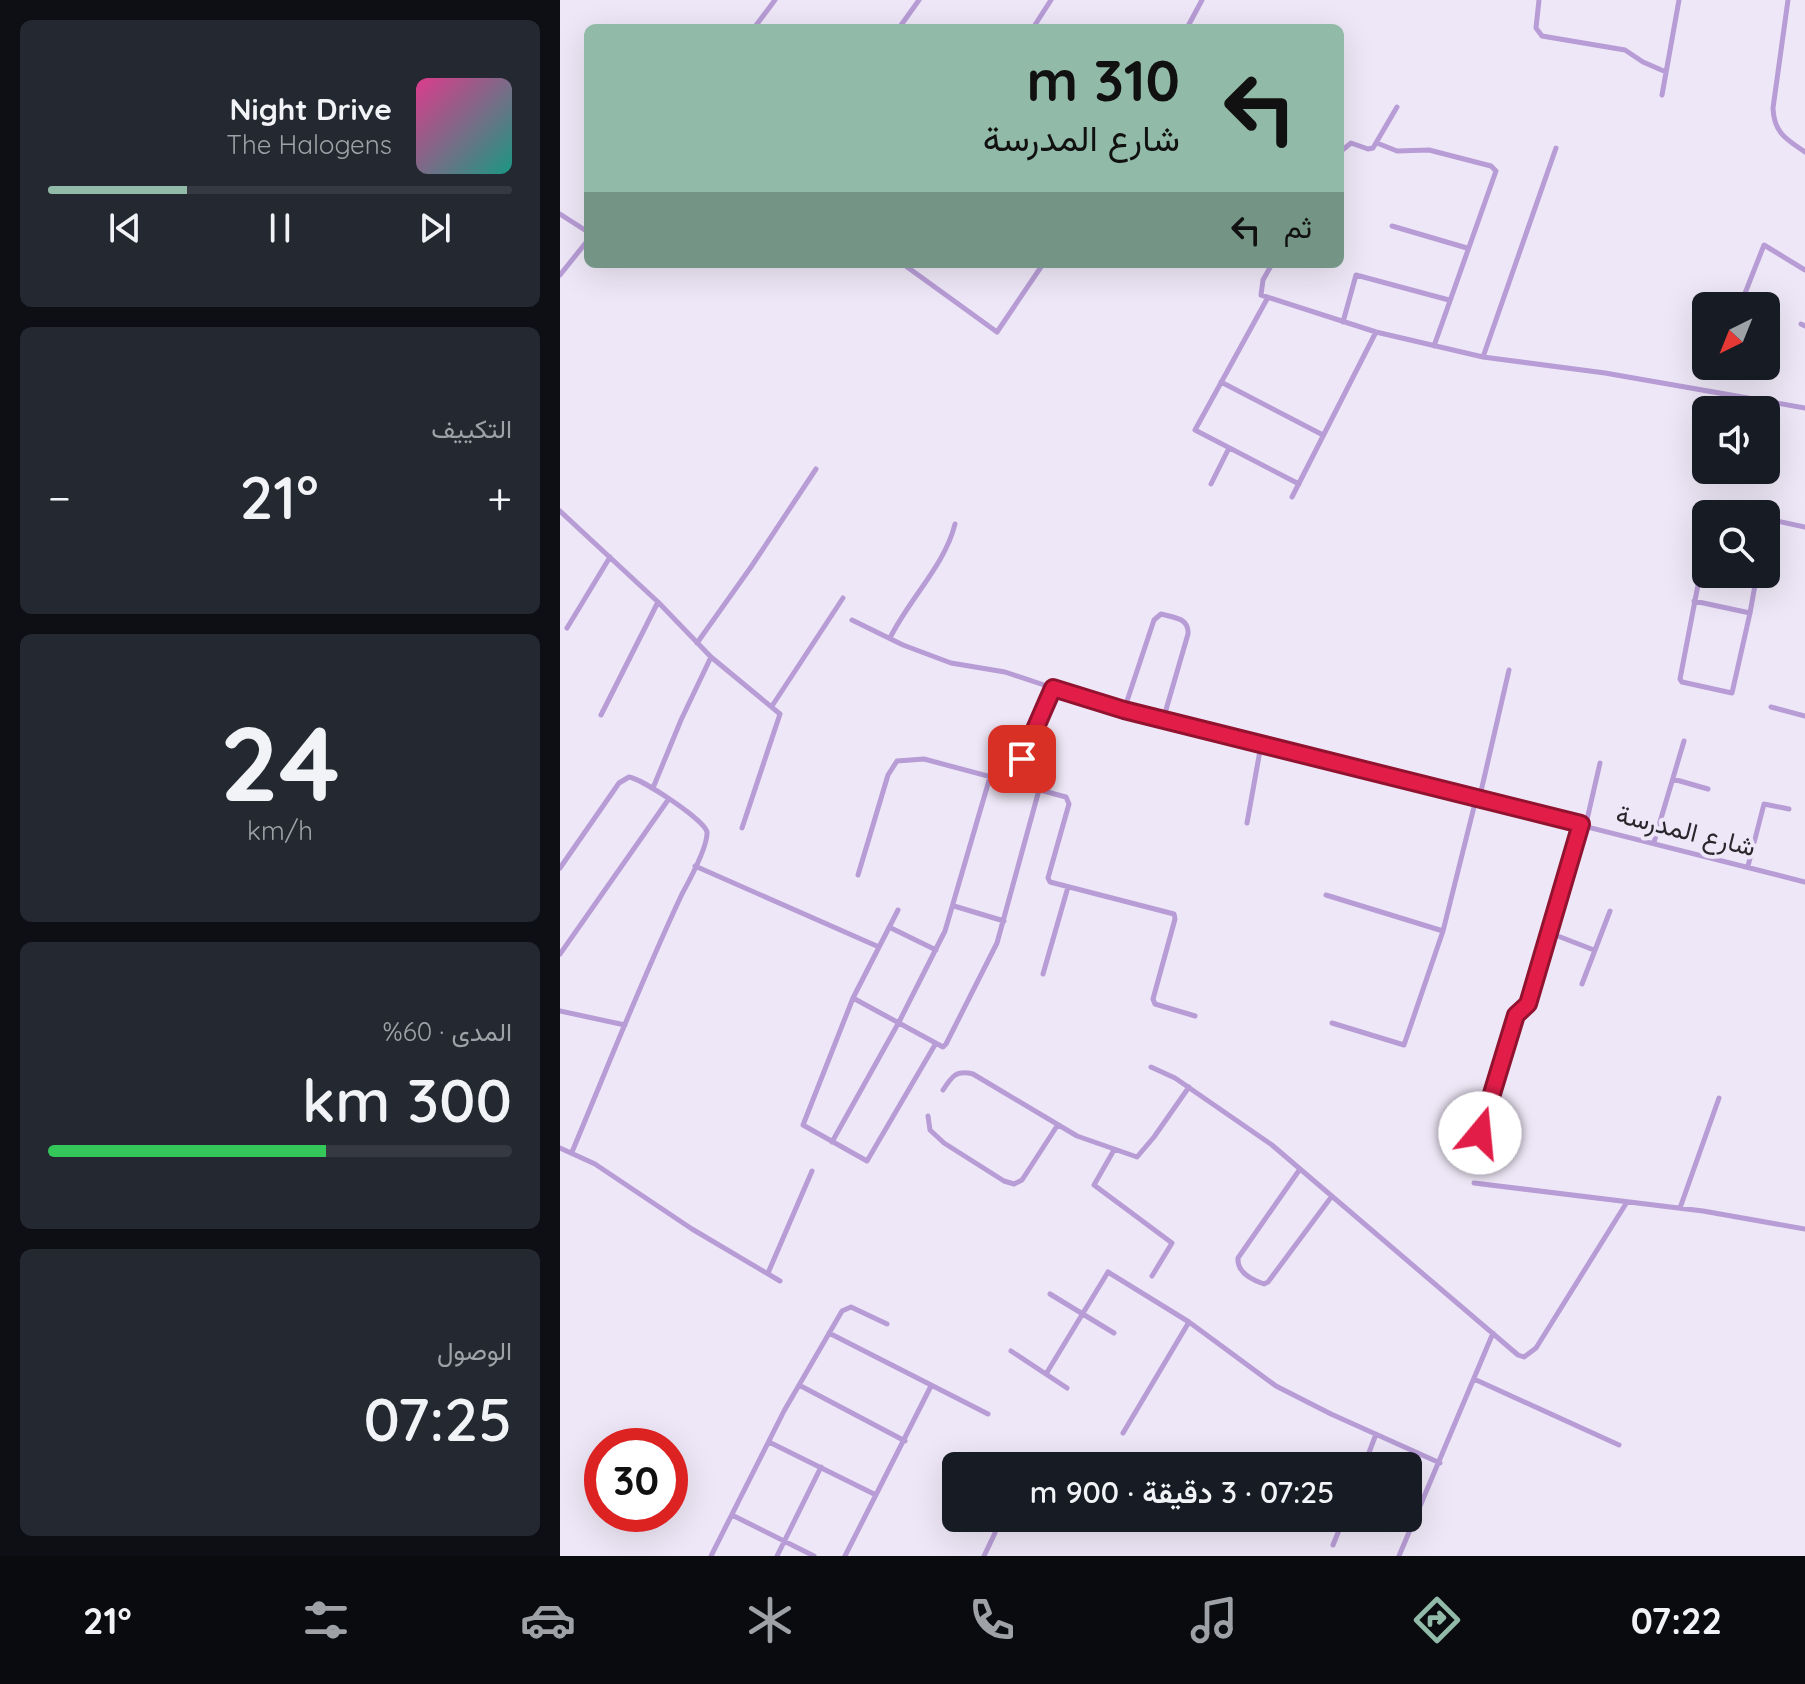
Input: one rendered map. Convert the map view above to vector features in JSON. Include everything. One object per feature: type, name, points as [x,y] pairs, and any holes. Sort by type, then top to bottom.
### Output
[{"type":"street","points":[[757,24],[775,0]]},
{"type":"street","points":[[902,24],[919,0]]},
{"type":"street","points":[[1036,24],[1051,0]]},
{"type":"street","points":[[1189,24],[1202,0]]},
{"type":"street","points":[[1539,0],[1536,28],[1542,36],[1625,50],[1666,72]]},
{"type":"street","points":[[1662,95],[1679,0]]},
{"type":"street","points":[[1788,0],[1773,123],[1783,137],[1805,150]]},
{"type":"street","points":[[1344,149],[1351,143],[1368,149],[1377,143],[1397,107]]},
{"type":"street","points":[[1377,143],[1397,151],[1429,150],[1494,167],[1496,171],[1434,346]]},
{"type":"street","points":[[1483,357],[1556,148]]},
{"type":"street","points":[[560,214],[584,229]]},
{"type":"street","points":[[1392,226],[1467,248]]},
{"type":"street","points":[[560,275],[584,245]]},
{"type":"street","points":[[1746,292],[1764,245],[1805,270]]},
{"type":"street","points":[[909,268],[997,332],[1040,268]]},
{"type":"street","points":[[1270,268],[1260,292],[1267,299],[1376,332],[1483,357],[1605,373],[1805,408]]},
{"type":"street","points":[[1343,322],[1355,276],[1358,275],[1449,300]]},
{"type":"street","points":[[1267,299],[1195,430],[1299,484]]},
{"type":"street","points":[[1292,497],[1376,332]]},
{"type":"street","points":[[1221,382],[1323,435]]},
{"type":"street","points":[[1211,484],[1229,448]]},
{"type":"street","points":[[697,643],[816,469]]},
{"type":"street","points":[[560,511],[658,602],[711,657],[780,714],[742,828]]},
{"type":"street","points":[[1780,522],[1805,527]]},
{"type":"street","points":[[890,638],[951,540],[955,524]]},
{"type":"street","points":[[567,628],[610,557]]},
{"type":"street","points":[[1697,588],[1681,681],[1734,691],[1754,588]]},
{"type":"street","points":[[772,706],[843,598]]},
{"type":"street","points":[[1694,601],[1750,613]]},
{"type":"street","points":[[601,715],[658,602]]},
{"type":"street","points":[[1124,710],[1154,620],[1161,614],[1185,621],[1189,626],[1163,720]]},
{"type":"street","name":"شارع المدرسة","points":[[852,620],[951,663],[1005,672],[1124,710],[1805,882]]},
{"type":"street","points":[[653,788],[711,657]]},
{"type":"street","points":[[1332,1023],[1404,1045],[1443,931],[1509,670]]},
{"type":"street","points":[[1013,782],[1053,688]]},
{"type":"street","points":[[1771,707],[1805,716]]},
{"type":"street","points":[[1654,842],[1684,741]]},
{"type":"street","points":[[1247,823],[1261,745]]},
{"type":"street","points":[[858,875],[888,775],[897,761],[924,759],[1069,799],[1048,878],[1054,884],[1174,914],[1153,999],[1161,1007],[1195,1016]]},
{"type":"street","points":[[1471,1163],[1516,1015],[1528,1004],[1600,763]]},
{"type":"street","points":[[832,1142],[936,950],[954,906],[990,777]]},
{"type":"street","points":[[560,868],[623,779],[636,778],[653,788],[697,819],[706,829],[707,835],[695,866],[572,1152]]},
{"type":"street","points":[[1673,779],[1708,789]]},
{"type":"street","points":[[853,998],[943,1047],[990,961],[1004,921],[1039,790]]},
{"type":"street","points":[[560,954],[668,800]]},
{"type":"street","points":[[1748,866],[1764,804],[1789,809]]},
{"type":"street","points":[[695,866],[879,947]]},
{"type":"street","points":[[1043,974],[1068,887]]},
{"type":"street","points":[[1326,895],[1443,931]]},
{"type":"street","points":[[954,906],[1004,921]]},
{"type":"street","points":[[898,910],[853,998],[803,1125],[863,1160],[870,1158],[936,1043]]},
{"type":"street","points":[[1582,984],[1610,911]]},
{"type":"street","points":[[889,927],[936,950]]},
{"type":"street","points":[[1550,933],[1594,950]]},
{"type":"street","points":[[560,1011],[625,1025]]},
{"type":"street","points":[[1151,1067],[1189,1087],[1272,1145],[1524,1357],[1533,1353],[1627,1202]]},
{"type":"street","points":[[943,1090],[952,1075],[959,1072],[973,1074],[1057,1126],[1131,1156],[1141,1154],[1189,1087]]},
{"type":"street","points":[[1680,1208],[1719,1098]]},
{"type":"street","points":[[928,1116],[930,1130],[944,1143],[1004,1181],[1014,1184],[1022,1180],[1057,1126]]},
{"type":"street","points":[[560,1148],[595,1164],[692,1229],[780,1281]]},
{"type":"street","points":[[1114,1150],[1094,1185],[1172,1243],[1152,1276]]},
{"type":"street","points":[[1300,1169],[1238,1258],[1240,1269],[1246,1275],[1264,1284],[1268,1282],[1332,1196]]},
{"type":"street","points":[[768,1273],[812,1171]]},
{"type":"street","points":[[1474,1183],[1741,1216],[1805,1229]]},
{"type":"street","points":[[1046,1374],[1108,1272],[1189,1322],[1276,1386],[1440,1463]]},
{"type":"street","points":[[1050,1294],[1114,1333]]},
{"type":"street","points":[[711,1556],[799,1385],[847,1308],[851,1307],[887,1324]]},
{"type":"street","points":[[1123,1433],[1189,1322]]},
{"type":"street","points":[[829,1333],[988,1414]]},
{"type":"street","points":[[1399,1556],[1493,1333]]},
{"type":"street","points":[[1011,1351],[1067,1388]]},
{"type":"street","points":[[1474,1379],[1619,1445]]},
{"type":"street","points":[[799,1385],[905,1441]]},
{"type":"street","points":[[845,1556],[931,1386]]},
{"type":"street","points":[[1369,1452],[1376,1434]]},
{"type":"street","points":[[769,1442],[876,1495]]},
{"type":"street","points":[[777,1556],[821,1467]]},
{"type":"street","points":[[732,1515],[814,1556]]},
{"type":"street","points":[[1333,1545],[1338,1532]]},
{"type":"street","points":[[984,1556],[995,1533]]},
{"type":"route","points":[[1022,759],[1053,688],[1124,710],[1581,824],[1528,1004],[1516,1015],[1480,1133]]}]
